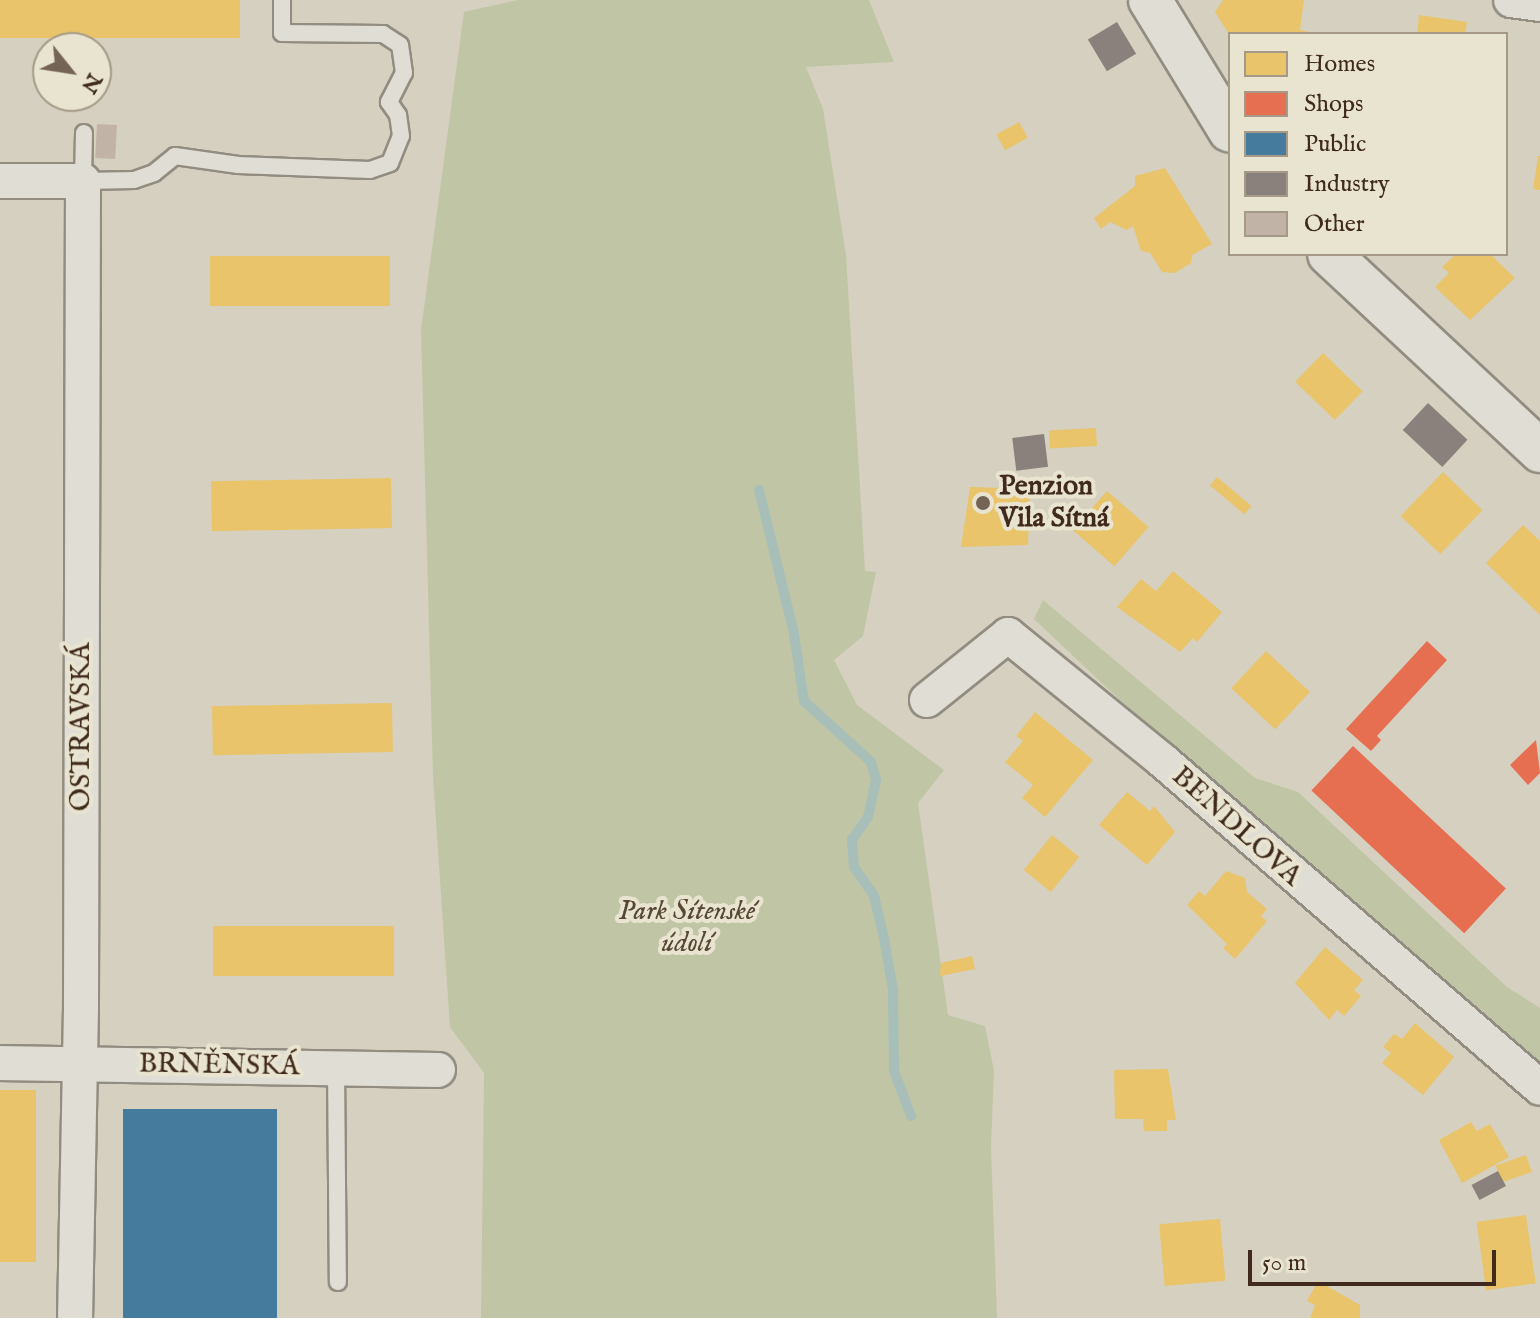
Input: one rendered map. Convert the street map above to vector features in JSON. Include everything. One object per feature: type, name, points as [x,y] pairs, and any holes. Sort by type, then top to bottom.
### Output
[{"type":"street","points":[[1150,0],[1228,128]]},
{"type":"street","points":[[1511,0],[1540,4]]},
{"type":"street","points":[[0,181],[83,181]]},
{"type":"street","name":"OSTRAVSKÁ","points":[[75,1318],[81,1064],[83,181]]},
{"type":"street","points":[[1331,256],[1538,445]]},
{"type":"street","name":"BENDLOVA","points":[[927,700],[1008,635],[1163,761],[1540,1088]]},
{"type":"street","name":"BRNĚNSKÁ","points":[[0,1063],[438,1070]]},
{"type":"lane","points":[[84,133],[83,181],[134,180],[154,173],[175,156],[238,165],[370,170],[390,163],[401,136],[398,115],[389,102],[404,73],[400,45],[383,34],[282,33],[282,0]]},
{"type":"lane","points":[[336,1068],[338,1282]]},
{"type":"green space","name":"Park Sítenské údolí","points":[[518,0],[869,0],[894,62],[806,67],[823,109],[846,255],[865,571],[876,572],[863,636],[834,660],[857,705],[944,770],[918,803],[948,1015],[985,1026],[994,1071],[991,1147],[997,1318],[481,1318],[484,1073],[450,1027],[433,777],[421,330],[464,12]]},
{"type":"green space","points":[[1043,600],[1255,778],[1298,792],[1507,987],[1540,1008],[1540,1071],[1227,801],[1034,619]]},
{"type":"building: Homes","points":[[0,0],[240,0],[240,38],[112,38],[112,32],[32,32],[32,38],[0,38]]},
{"type":"building: Homes","points":[[1223,0],[1304,0],[1300,30],[1310,32],[1228,32],[1215,12]]},
{"type":"building: Homes","points":[[1419,15],[1467,22],[1465,32],[1417,32]]},
{"type":"building: Homes","points":[[1019,122],[1028,138],[1005,150],[996,135]]},
{"type":"building: Homes","points":[[1540,156],[1540,190],[1533,189]]},
{"type":"building: Homes","points":[[1165,168],[1212,244],[1192,255],[1191,263],[1175,273],[1162,272],[1150,253],[1141,251],[1133,226],[1127,230],[1110,222],[1101,229],[1094,218],[1135,186],[1135,176]]},
{"type":"building: Homes","points":[[210,256],[390,256],[390,306],[210,306]]},
{"type":"building: Homes","points":[[1454,256],[1492,256],[1515,278],[1470,320],[1435,287],[1449,273],[1442,267]]},
{"type":"building: Homes","points":[[1323,353],[1363,391],[1335,420],[1295,382]]},
{"type":"building: Homes","points":[[1096,428],[1097,446],[1050,448],[1049,430]]},
{"type":"building: Homes","points":[[1443,472],[1483,510],[1440,554],[1401,516]]},
{"type":"building: Homes","points":[[1217,477],[1251,506],[1244,514],[1210,485]]},
{"type":"building: Homes","points":[[391,478],[392,528],[212,531],[211,481]]},
{"type":"building: Homes","points":[[970,487],[1030,489],[1028,545],[961,547]]},
{"type":"building: Homes","points":[[1107,491],[1149,527],[1114,566],[1073,530]]},
{"type":"building: Homes","points":[[1523,525],[1540,541],[1540,615],[1486,563]]},
{"type":"building: Homes","points":[[1173,571],[1222,612],[1197,642],[1193,638],[1180,652],[1117,607],[1141,579],[1156,591]]},
{"type":"building: Homes","points":[[1266,651],[1310,692],[1275,729],[1231,688]]},
{"type":"building: Homes","points":[[392,703],[393,752],[213,755],[212,706]]},
{"type":"building: Homes","points":[[1035,712],[1093,760],[1045,817],[1022,798],[1033,785],[1005,762],[1023,741],[1016,736]]},
{"type":"building: Homes","points":[[1127,792],[1150,811],[1154,806],[1175,832],[1147,865],[1099,825]]},
{"type":"building: Homes","points":[[1052,835],[1079,857],[1051,892],[1024,870]]},
{"type":"building: Homes","points":[[1226,871],[1245,878],[1247,892],[1267,909],[1261,916],[1267,921],[1235,959],[1223,948],[1227,944],[1187,905],[1199,891],[1205,896]]},
{"type":"building: Homes","points":[[213,926],[394,926],[394,976],[213,976]]},
{"type":"building: Homes","points":[[1325,947],[1363,980],[1354,990],[1361,996],[1344,1016],[1337,1010],[1329,1020],[1295,983]]},
{"type":"building: Homes","points":[[972,956],[975,969],[940,976],[941,963]]},
{"type":"building: Homes","points":[[1415,1023],[1454,1057],[1423,1095],[1382,1063],[1391,1053],[1383,1047],[1394,1034],[1402,1039]]},
{"type":"building: Homes","points":[[1168,1069],[1176,1120],[1167,1120],[1167,1131],[1144,1131],[1143,1119],[1115,1119],[1114,1070]]},
{"type":"building: Homes","points":[[0,1090],[36,1090],[36,1262],[0,1262]]},
{"type":"building: Homes","points":[[1471,1122],[1477,1131],[1490,1124],[1509,1157],[1462,1183],[1439,1140]]},
{"type":"building: Homes","points":[[1526,1155],[1532,1172],[1502,1182],[1496,1165]]},
{"type":"building: Homes","points":[[1526,1215],[1536,1283],[1486,1290],[1476,1222]]},
{"type":"building: Homes","points":[[1220,1219],[1225,1281],[1165,1286],[1159,1224]]},
{"type":"building: Homes","points":[[1318,1281],[1360,1305],[1360,1318],[1310,1318],[1315,1305],[1307,1301]]},
{"type":"building: Shops","points":[[1427,641],[1447,660],[1377,736],[1381,740],[1371,751],[1346,729]]},
{"type":"building: Shops","points":[[1536,740],[1540,773],[1528,785],[1510,765]]},
{"type":"building: Shops","points":[[1353,746],[1506,889],[1464,933],[1311,791]]},
{"type":"building: Public","points":[[123,1109],[277,1109],[277,1318],[123,1318]]},
{"type":"building: Industry","points":[[1117,22],[1136,54],[1107,71],[1088,40]]},
{"type":"building: Industry","points":[[1428,403],[1467,440],[1442,467],[1403,430]]},
{"type":"building: Industry","points":[[1044,434],[1048,467],[1016,471],[1012,438]]},
{"type":"building: Industry","points":[[1498,1171],[1506,1186],[1479,1200],[1472,1185]]},
{"type":"building: Other","points":[[97,124],[117,125],[115,159],[95,158]]},
{"type":"waterway","points":[[759,490],[794,634],[804,701],[871,762],[876,780],[868,817],[852,840],[854,867],[874,896],[884,938],[893,990],[894,1071],[911,1116]]},
{"type":"place","name":"Penzion Vila Sítná","points":[[983,503]]}]
